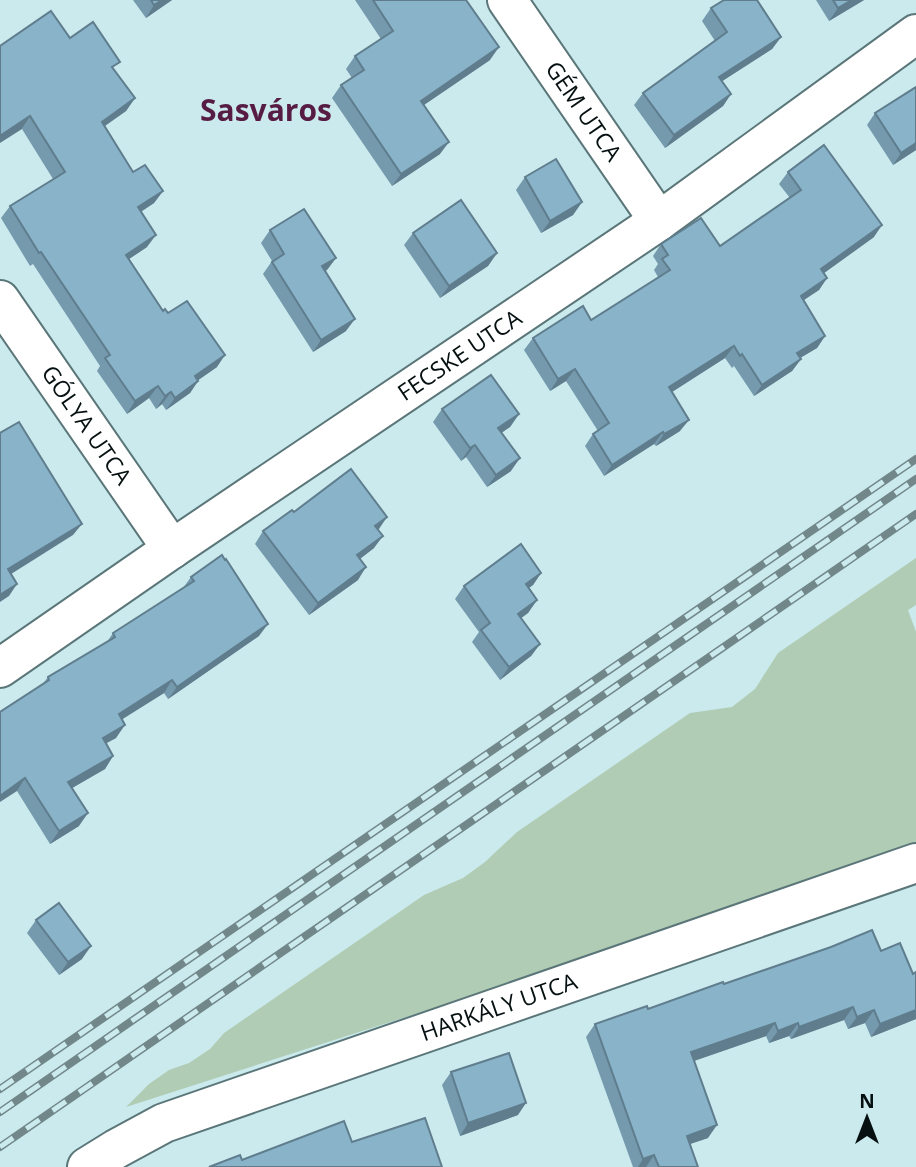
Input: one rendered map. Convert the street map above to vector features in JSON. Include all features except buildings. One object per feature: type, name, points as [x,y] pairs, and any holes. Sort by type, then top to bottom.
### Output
[{"type":"street","name":"GÉM UTCA","points":[[508,0],[659,221]]},
{"type":"street","name":"FECSKE UTCA","points":[[0,668],[659,221],[916,34]]},
{"type":"street","name":"GÓLYA UTCA","points":[[0,300],[172,550]]},
{"type":"street","name":"HARKÁLY UTCA","points":[[87,1167],[164,1124],[916,863]]},
{"type":"green space","points":[[916,558],[916,605],[908,610],[916,632],[916,853],[126,1107],[149,1084],[169,1070],[189,1063],[210,1049],[224,1033],[424,895],[463,878],[517,832],[690,713],[732,707],[755,689],[778,653]]},
{"type":"railway","points":[[0,1089],[916,459]]},
{"type":"railway","points":[[0,1112],[916,479]]},
{"type":"railway","points":[[0,1147],[916,514]]},
{"type":"district","name":"Sasváros","points":[[266,111]]}]
